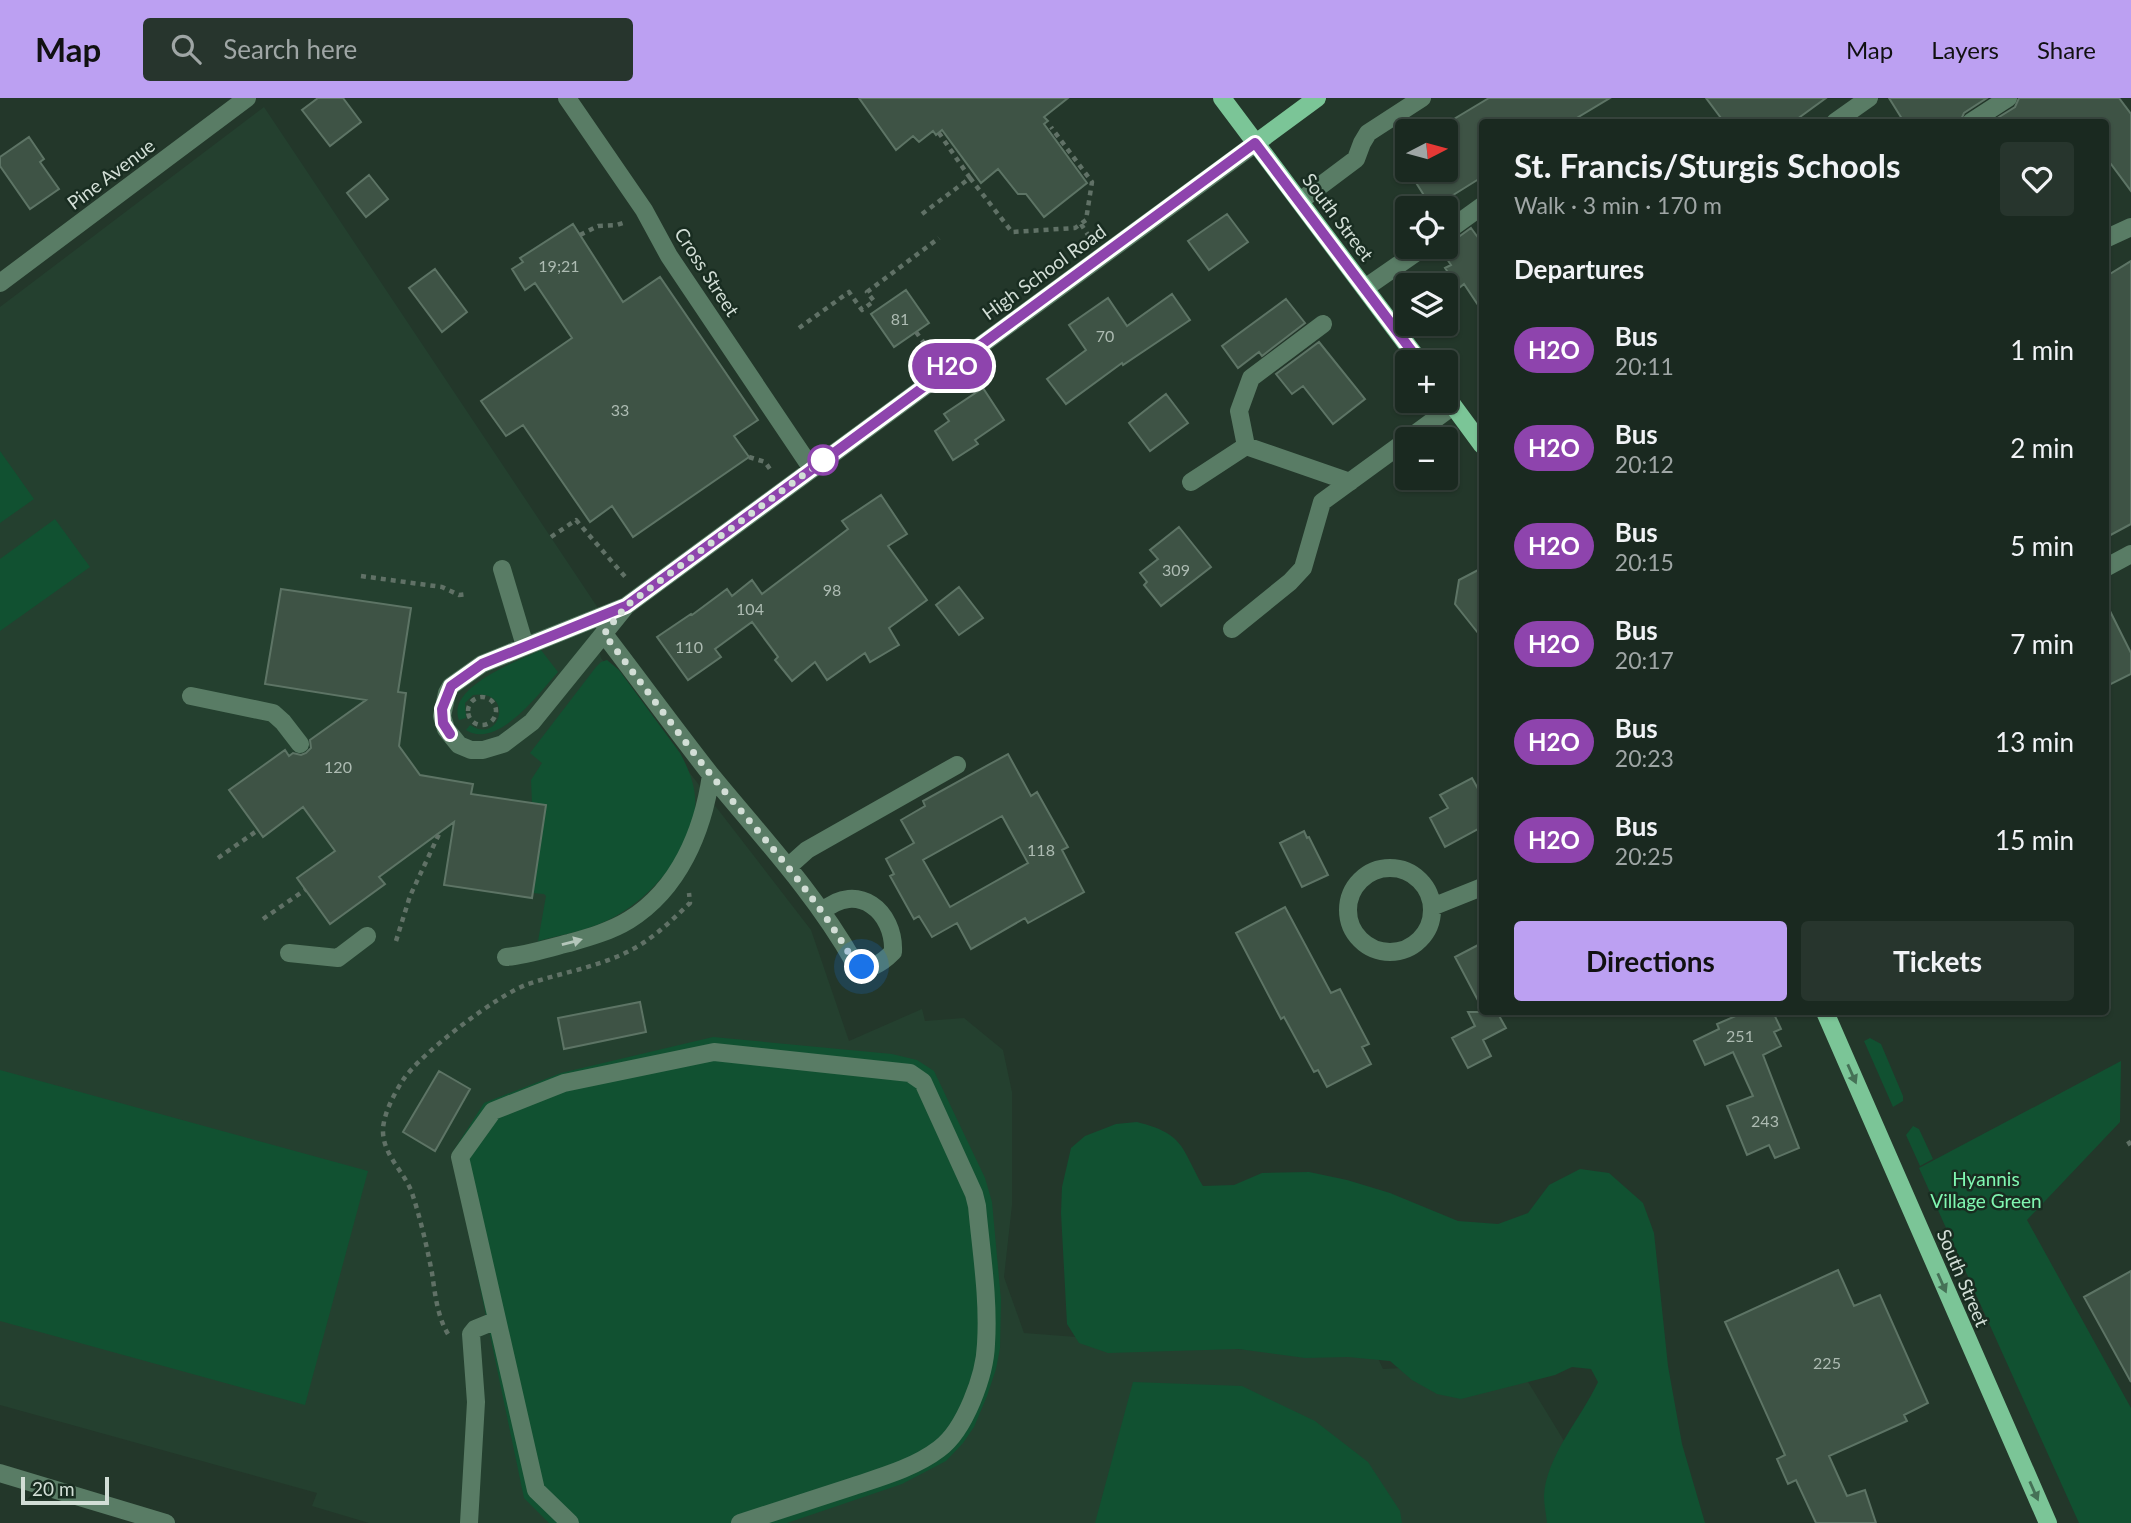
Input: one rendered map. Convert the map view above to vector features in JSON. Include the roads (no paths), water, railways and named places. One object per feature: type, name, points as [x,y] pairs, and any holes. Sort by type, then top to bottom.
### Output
[{"type":"main road","name":"South Street","points":[[1222,98],[1411,350]]},
{"type":"main road","name":"High School Road","points":[[1255,143],[1317,98]]},
{"type":"main road","points":[[1458,413],[1479,441]]},
{"type":"main road","name":"South Street","points":[[1826,1015],[2048,1523]]},
{"type":"street","name":"Pine Avenue","points":[[0,283],[247,98]]},
{"type":"street","name":"Cross Street","points":[[567,98],[644,210],[670,256],[812,469]]},
{"type":"street","points":[[1300,201],[1356,159],[1368,133],[1422,98]]},
{"type":"street","points":[[1839,119],[1869,98]]},
{"type":"street","points":[[1976,119],[2008,98]]},
{"type":"street","name":"High School Road","points":[[626,606],[532,722],[512,737],[496,747],[471,750],[459,745],[446,729],[442,716],[444,701],[451,686],[482,664],[626,606],[1255,143]]},
{"type":"street","points":[[1458,223],[1479,208]]},
{"type":"street","points":[[2109,237],[2131,227]]},
{"type":"street","points":[[1365,288],[1407,259]]},
{"type":"street","points":[[1246,446],[1239,411],[1251,378],[1323,324]]},
{"type":"street","points":[[1422,427],[1436,413]]},
{"type":"street","points":[[1191,482],[1246,446]]},
{"type":"street","points":[[1246,446],[1350,482]]},
{"type":"street","points":[[1232,629],[1290,582],[1303,568],[1322,502],[1395,449]]},
{"type":"street","points":[[2109,566],[2131,554]]},
{"type":"street","points":[[502,569],[525,646]]},
{"type":"street","points":[[604,634],[711,775],[823,911]]},
{"type":"street","points":[[191,696],[272,713],[300,744]]},
{"type":"street","points":[[788,867],[807,850],[957,765]]},
{"type":"street","points":[[506,957],[536,952],[595,935],[617,926],[646,907],[684,862],[698,829],[711,775]]},
{"type":"street","points":[[1386,867],[1412,873],[1429,893],[1432,907],[1431,921],[1425,935],[1414,945],[1394,952],[1373,949],[1360,941],[1352,930],[1348,916],[1348,901],[1353,888],[1361,878],[1372,871],[1386,867]]},
{"type":"street","points":[[1432,907],[1479,888]]},
{"type":"street","points":[[289,953],[338,958],[367,936]]},
{"type":"street","points":[[570,1523],[536,1490],[460,1157],[493,1111],[564,1083],[714,1052],[902,1070],[918,1077],[923,1083],[974,1194],[987,1324],[983,1368],[961,1423],[939,1449],[894,1473],[740,1523]]},
{"type":"street","points":[[469,1523],[476,1402],[471,1334],[475,1329],[497,1320]]},
{"type":"street","points":[[0,1473],[166,1523]]},
{"type":"park label","name":"Hyannis Village Green","points":[[1986,1190]]}]
